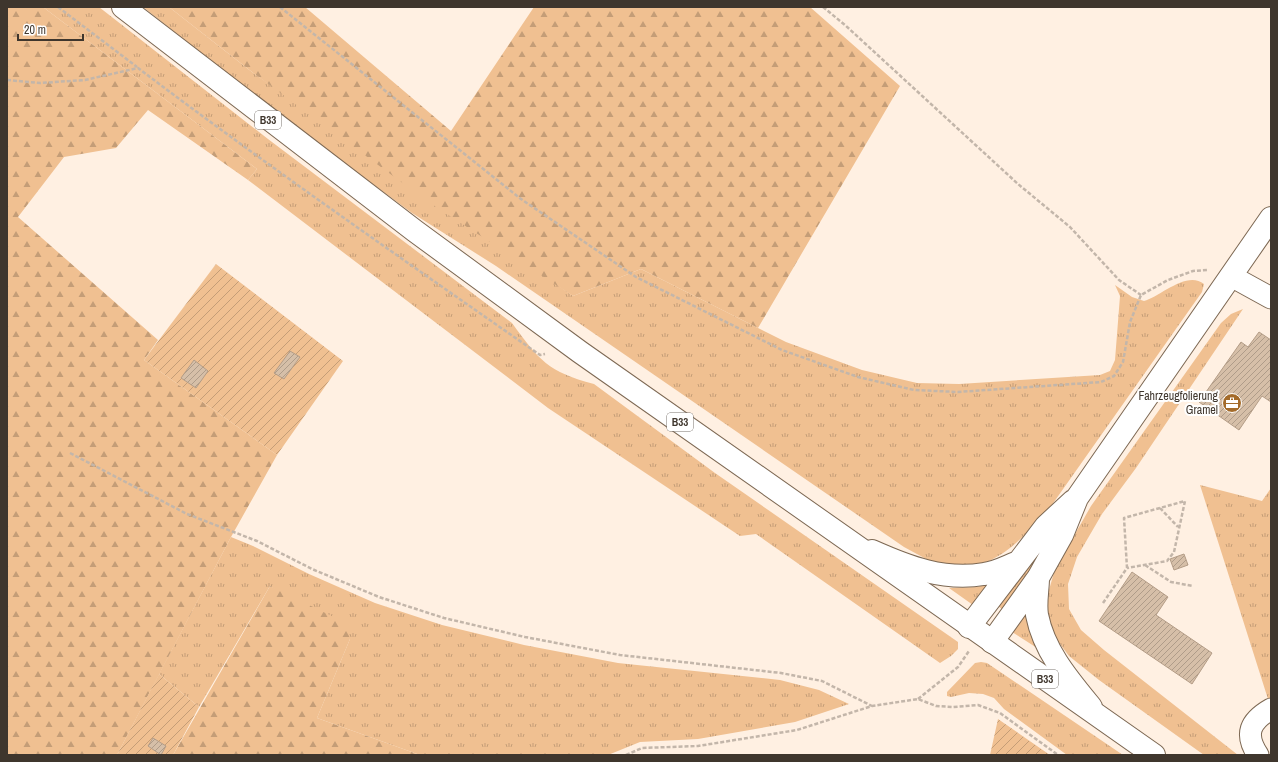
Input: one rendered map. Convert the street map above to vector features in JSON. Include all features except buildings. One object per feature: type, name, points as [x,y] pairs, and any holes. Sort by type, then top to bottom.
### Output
[{"type":"main road","name":"B33","points":[[123,7],[415,231],[580,352],[969,627],[1154,755]]},
{"type":"main road","points":[[992,642],[1038,578],[1062,535],[1077,498],[1271,218]]},
{"type":"main road","points":[[969,627],[1016,563],[1046,526],[1077,498]]},
{"type":"main road","name":"B33","points":[[845,539],[907,566],[954,577],[986,574],[1016,563]]},
{"type":"main road","name":"B33","points":[[1038,578],[1037,613],[1044,641],[1064,674],[1098,716]]},
{"type":"street","points":[[1231,276],[1271,298]]},
{"type":"street","points":[[1258,755],[1252,746],[1249,733],[1258,716],[1271,709]]},
{"type":"path","points":[[58,7],[200,115],[448,291],[540,355],[547,354]]},
{"type":"path","points":[[280,7],[521,199],[636,277],[782,350],[858,377],[914,390],[958,392],[1101,382],[1114,376],[1123,362],[1130,322],[1141,295],[1168,280],[1194,271],[1212,269],[1231,276]]},
{"type":"path","points":[[822,7],[845,25],[1018,184],[1070,227],[1119,280],[1141,295]]},
{"type":"path","points":[[7,80],[40,83],[85,80],[138,68]]},
{"type":"path","points":[[70,453],[187,514],[257,541],[312,569],[379,597],[444,618],[525,638],[620,655],[781,673],[822,682],[872,706]]},
{"type":"path","points":[[1103,603],[1127,568],[1124,518],[1185,501],[1174,552],[1167,561],[1127,568]]},
{"type":"path","points":[[1160,508],[1179,528]]},
{"type":"path","points":[[1145,564],[1171,582],[1193,586]]},
{"type":"path","points":[[918,699],[958,667]]},
{"type":"path","points":[[626,755],[642,748],[698,746],[798,730],[872,706],[918,699],[936,706],[953,707],[978,705],[1000,713],[1058,755]]},
{"type":"green space","points":[[7,7],[43,7],[257,169],[248,180],[148,110],[116,148],[64,157],[18,217],[158,340],[144,360],[277,455],[231,537],[117,755],[7,755]]},
{"type":"green space","points":[[43,7],[99,7],[268,139],[512,323],[546,363],[566,375],[594,384],[715,473],[958,642],[958,649],[951,656],[940,663],[756,534],[740,536],[548,408],[248,180],[257,169]]},
{"type":"green space","points":[[143,7],[169,7],[252,72],[573,296],[641,269],[786,342],[862,370],[917,383],[959,384],[1100,375],[1110,371],[1115,360],[1120,296],[1115,285],[1132,297],[1144,301],[1174,285],[1190,280],[1204,284],[1202,292],[1049,509],[1037,523],[1024,536],[997,557],[982,564],[965,567],[947,566],[928,560],[904,547],[496,266],[412,213],[285,119]]},
{"type":"green space","points":[[169,7],[305,7],[451,131],[534,7],[810,7],[900,86],[758,328],[641,269],[573,296],[427,201],[252,72]]},
{"type":"green space","points":[[216,264],[343,361],[277,455],[144,360]]},
{"type":"green space","points":[[1243,309],[1136,468],[1102,514],[1077,557],[1068,584],[1069,609],[1081,630],[1104,650],[1238,755],[1204,755],[1099,680],[1069,656],[1054,636],[1047,612],[1049,590],[1055,569],[1091,506],[1221,323],[1231,314]]},
{"type":"green space","points":[[1200,485],[1262,501],[1271,488],[1271,697],[1268,699]]},
{"type":"green space","points":[[231,537],[375,603],[442,625],[524,645],[618,663],[780,680],[819,690],[849,704],[795,722],[698,739],[640,742],[608,755],[420,755],[317,718],[350,639],[270,586],[199,707],[159,674]]},
{"type":"green space","points":[[1051,537],[1005,608],[1002,609],[998,606]]},
{"type":"green space","points":[[988,585],[973,605],[949,588],[978,587]]},
{"type":"green space","points":[[270,586],[346,623],[350,639],[317,718],[420,755],[173,755]]},
{"type":"green space","points":[[1026,612],[1037,648],[1012,632]]},
{"type":"green space","points":[[975,663],[987,663],[1123,755],[1067,755],[1004,709],[994,698],[983,694],[969,693],[951,697],[947,696],[947,692]]},
{"type":"green space","points":[[159,674],[199,707],[173,755],[117,755]]},
{"type":"green space","points":[[998,719],[1050,755],[990,755]]},
{"type":"place","name":"Fahrzeugfolierung Gramel","points":[[1232,403]]}]
